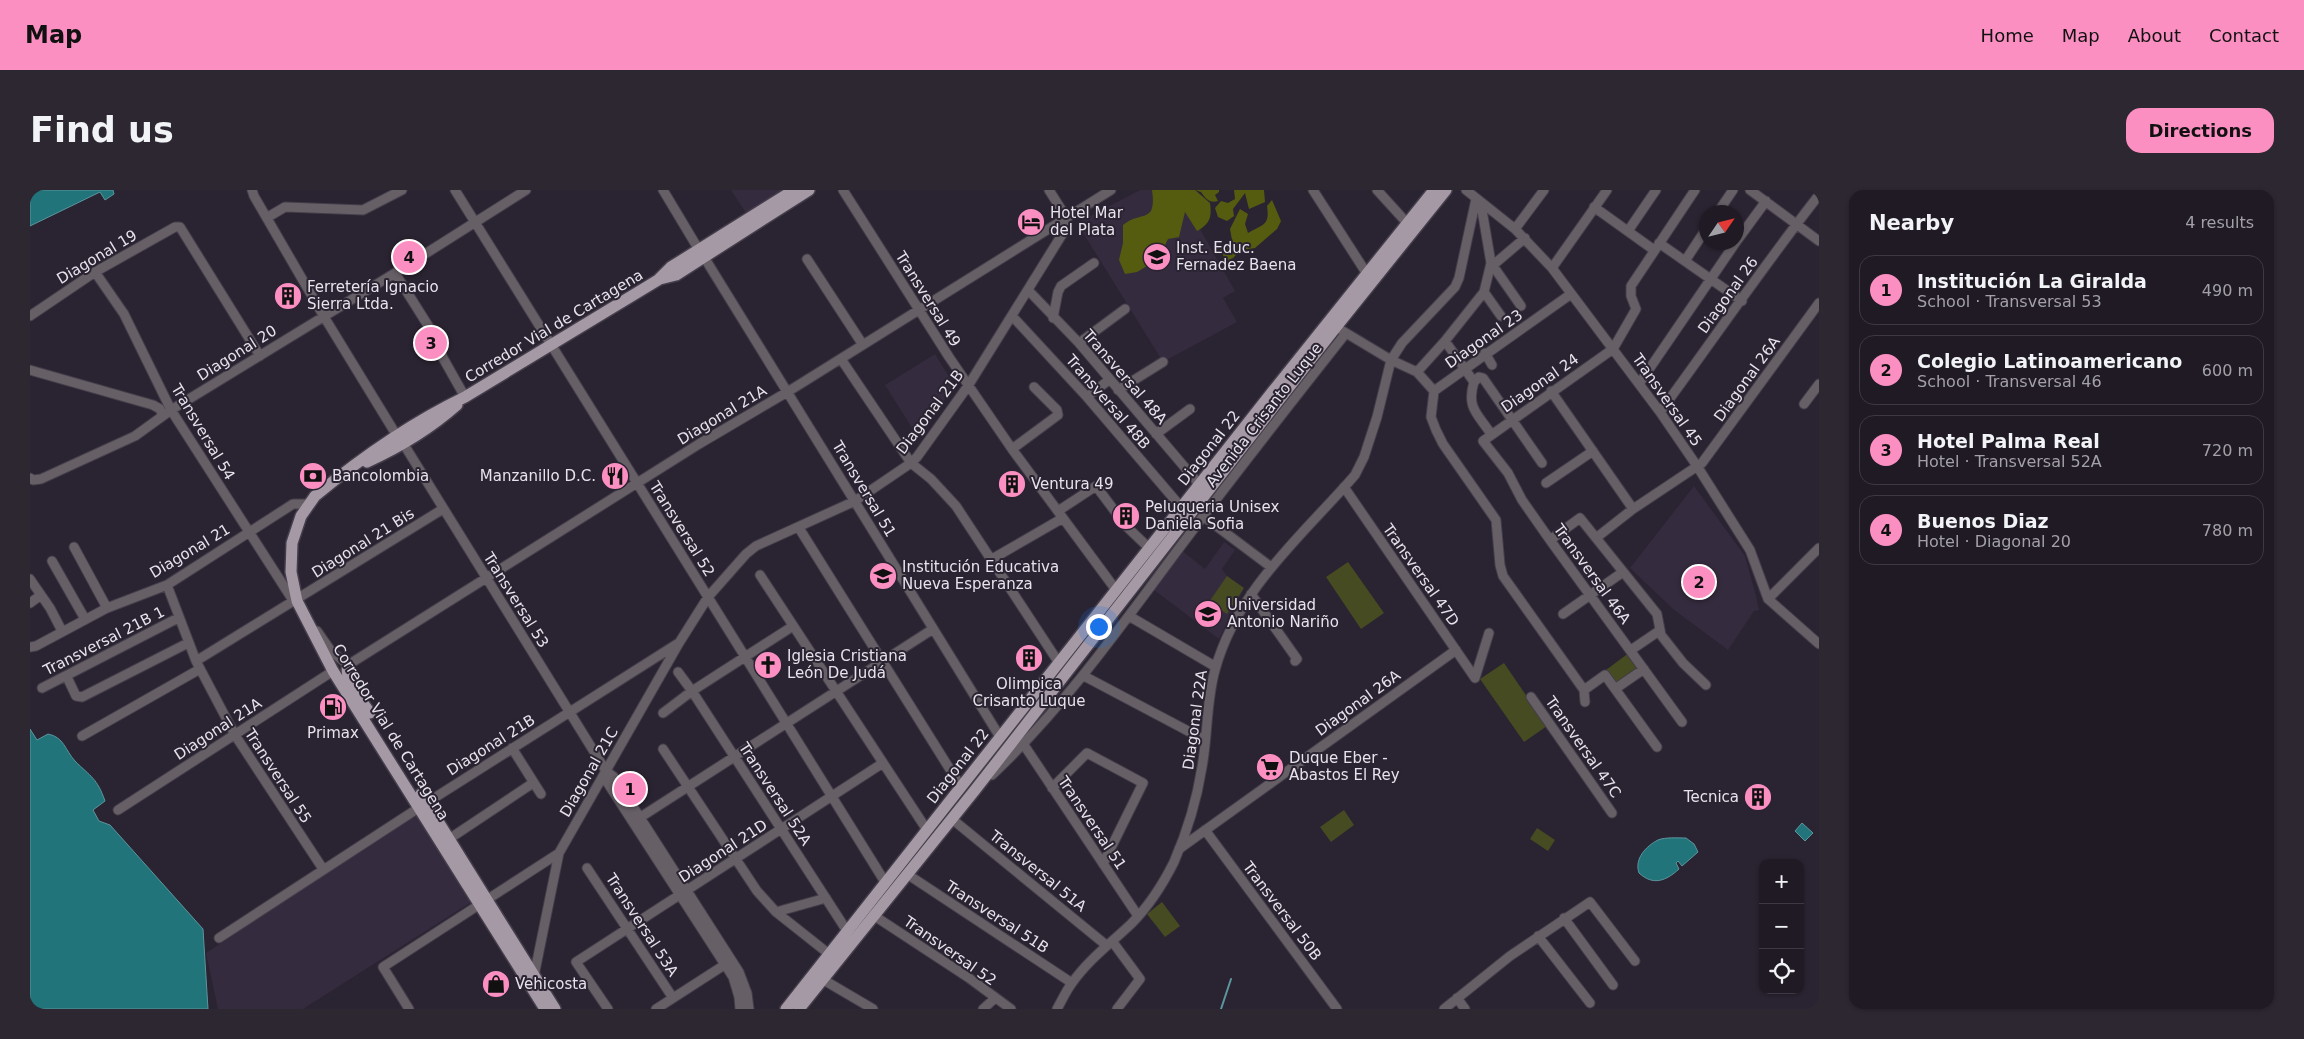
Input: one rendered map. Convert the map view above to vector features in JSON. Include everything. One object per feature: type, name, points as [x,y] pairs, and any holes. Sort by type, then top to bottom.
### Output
[{"type":"main road","name":"Corredor Vial de Cartagena","points":[[555,1009],[483,901],[449,839],[333,672],[296,602],[291,572],[292,543],[296,529],[308,504],[325,487],[351,469],[400,439],[444,417],[465,397],[658,280],[676,275],[702,253],[794,190]]},
{"type":"main road","name":"Corredor Vial de Cartagena","points":[[702,253],[809,190]]},
{"type":"main road","name":"Diagonal 22","points":[[786,1009],[1181,507],[1434,190]]},
{"type":"main road","name":"Diagonal 22","points":[[799,1009],[1341,330],[1446,190]]},
{"type":"main road","name":"Corredor Vial de Cartagena","points":[[348,665],[346,672],[349,679],[546,1009]]},
{"type":"street","name":"Transversal 53","points":[[252,190],[323,315],[486,578],[606,771],[614,777],[636,819],[683,893],[728,963],[744,983],[749,1009]]},
{"type":"street","points":[[268,217],[285,207],[363,210],[402,190]]},
{"type":"street","name":"Transversal 52","points":[[455,190],[885,882]]},
{"type":"street","name":"Diagonal 20","points":[[32,479],[41,479],[135,436],[171,410],[323,315],[395,273],[526,190]]},
{"type":"street","name":"Transversal 51","points":[[663,190],[789,391],[1000,736]]},
{"type":"street","name":"Transversal 49","points":[[843,190],[968,386],[1116,590]]},
{"type":"street","points":[[1049,190],[1066,217]]},
{"type":"street","name":"Diagonal 21A","points":[[348,665],[637,483],[789,391],[1111,190]]},
{"type":"street","points":[[1313,190],[1367,274]]},
{"type":"street","points":[[1377,190],[1407,223]]},
{"type":"street","name":"Transversal 45","points":[[1466,190],[1478,202],[1525,238],[1552,268],[1660,412],[1697,466],[1750,550],[1768,599],[1819,644]]},
{"type":"street","points":[[1515,229],[1544,190]]},
{"type":"street","points":[[1552,268],[1607,190]]},
{"type":"street","points":[[1628,231],[1656,190]]},
{"type":"street","points":[[1613,349],[1636,309],[1630,296],[1632,286],[1695,190]]},
{"type":"street","points":[[1723,205],[1733,190]]},
{"type":"street","points":[[1750,190],[1819,241]]},
{"type":"street","name":"Diagonal 26","points":[[1660,412],[1742,301],[1795,223],[1818,198]]},
{"type":"street","points":[[1744,231],[1766,201]]},
{"type":"street","points":[[1478,202],[1492,264],[1521,306]]},
{"type":"street","name":"Diagonal 22A","points":[[1057,1009],[1072,983],[1109,943],[1138,916],[1160,887],[1180,849],[1203,766],[1209,699],[1216,667],[1230,630],[1251,594],[1271,567],[1355,474],[1367,449],[1391,360],[1402,343],[1455,287],[1478,202]]},
{"type":"street","points":[[1594,208],[1628,231],[1685,261],[1742,301]]},
{"type":"street","name":"Diagonal 21B","points":[[708,597],[746,554],[768,540],[799,528],[855,501],[910,463],[968,386],[1012,317],[1063,233],[1066,217]]},
{"type":"street","name":"Diagonal 19","points":[[30,316],[95,272],[175,227],[180,227],[260,356]]},
{"type":"street","points":[[1417,372],[1471,311],[1484,292],[1492,264],[1525,238]]},
{"type":"street","points":[[1685,261],[1699,240]]},
{"type":"street","points":[[1639,384],[1730,250]]},
{"type":"street","points":[[807,259],[863,345]]},
{"type":"street","points":[[1053,318],[1061,286],[1094,263]]},
{"type":"street","name":"Transversal 54","points":[[95,272],[124,314],[171,410],[296,602]]},
{"type":"street","points":[[395,273],[434,335],[443,358],[465,397]]},
{"type":"street","name":"Transversal 48A","points":[[1028,290],[1053,318],[1079,342],[1109,380],[1200,484]]},
{"type":"street","points":[[1484,292],[1501,316]]},
{"type":"street","name":"Diagonal 23","points":[[1434,391],[1485,353],[1571,294]]},
{"type":"street","name":"Diagonal 26A","points":[[1596,538],[1634,509],[1697,466],[1707,456],[1819,303]]},
{"type":"street","points":[[1079,342],[1125,308]]},
{"type":"street","name":"Transversal 48B","points":[[1012,317],[1181,507]]},
{"type":"street","points":[[1341,330],[1391,360],[1417,372],[1434,391],[1431,417],[1443,444],[1496,520],[1500,565],[1504,576],[1584,690],[1585,702]]},
{"type":"street","name":"Avenida Crisanto Luque","points":[[975,790],[1024,745],[1084,676],[1341,330]]},
{"type":"street","points":[[1445,340],[1474,382]]},
{"type":"street","name":"Diagonal 24","points":[[1483,441],[1511,419],[1613,349]]},
{"type":"street","points":[[1485,353],[1492,365]]},
{"type":"street","points":[[840,358],[910,463],[931,479],[956,506],[1058,663]]},
{"type":"street","points":[[1118,390],[1162,362]]},
{"type":"street","points":[[30,370],[153,404],[160,409],[163,416]]},
{"type":"street","points":[[1491,434],[1471,406],[1470,394],[1474,382],[1481,376],[1542,463]]},
{"type":"street","points":[[1086,398],[1109,380]]},
{"type":"street","points":[[1804,404],[1819,384]]},
{"type":"street","points":[[1012,449],[1058,415],[1057,410],[1034,387]]},
{"type":"street","points":[[1552,391],[1634,509]]},
{"type":"street","points":[[1156,434],[1190,410]]},
{"type":"street","name":"Transversal 46A","points":[[1483,441],[1508,473],[1522,500],[1550,540],[1682,722]]},
{"type":"street","points":[[1546,483],[1593,451]]},
{"type":"street","points":[[992,559],[1061,514],[1096,486],[1126,526],[1149,548]]},
{"type":"street","name":"Transversal 47D","points":[[1344,487],[1476,678],[1489,634]]},
{"type":"street","name":"Diagonal 21","points":[[30,647],[36,646],[107,608],[166,585],[293,504],[308,504]]},
{"type":"street","name":"Diagonal 21 Bis","points":[[82,736],[444,509]]},
{"type":"street","points":[[1203,516],[1271,567]]},
{"type":"street","points":[[1550,540],[1580,518],[1657,614],[1659,631],[1683,663],[1706,685]]},
{"type":"street","points":[[799,528],[961,787]]},
{"type":"street","points":[[74,547],[107,608]]},
{"type":"street","points":[[1768,599],[1819,548]]},
{"type":"street","points":[[52,560],[85,619]]},
{"type":"street","points":[[1562,614],[1623,572]]},
{"type":"street","points":[[760,575],[927,830]]},
{"type":"street","points":[[30,579],[42,595],[62,632]]},
{"type":"street","name":"Transversal 55","points":[[166,585],[198,665],[235,735],[323,869]]},
{"type":"street","points":[[1251,594],[1297,659],[1295,661]]},
{"type":"street","points":[[30,603],[42,595]]},
{"type":"street","name":"Diagonal 21C","points":[[534,976],[559,853],[679,643],[708,597]]},
{"type":"street","points":[[304,614],[332,651],[348,665]]},
{"type":"street","points":[[1128,616],[1216,667]]},
{"type":"street","name":"Transversal 21B 1","points":[[42,688],[67,677],[178,618]]},
{"type":"street","points":[[663,713],[692,691],[793,626]]},
{"type":"street","points":[[636,819],[933,629]]},
{"type":"street","points":[[1631,650],[1659,631]]},
{"type":"street","points":[[67,677],[78,696],[88,695],[188,643]]},
{"type":"street","name":"Diagonal 21B","points":[[219,938],[323,869],[370,841],[423,804],[679,643]]},
{"type":"street","name":"Diagonal 26A","points":[[1180,849],[1456,650]]},
{"type":"street","points":[[1615,689],[1644,669]]},
{"type":"street","name":"Diagonal 21A","points":[[118,810],[333,672]]},
{"type":"street","name":"Transversal 52A","points":[[678,672],[847,931]]},
{"type":"street","points":[[1584,690],[1606,675],[1657,747]]},
{"type":"street","points":[[1084,676],[1205,740]]},
{"type":"street","name":"Transversal 47C","points":[[1531,697],[1612,813]]},
{"type":"street","name":"Transversal 51","points":[[1024,745],[1138,916]]},
{"type":"street","points":[[512,748],[540,794]]},
{"type":"street","points":[[663,749],[735,860],[758,891],[776,912],[829,954]]},
{"type":"street","points":[[1052,788],[1087,753],[1143,783],[1103,864]]},
{"type":"street","name":"Diagonal 21D","points":[[608,1009],[576,962],[883,764]]},
{"type":"street","points":[[449,839],[533,783]]},
{"type":"street","name":"Transversal 50B","points":[[1191,814],[1191,822],[1195,828],[1205,830],[1337,1009]]},
{"type":"street","name":"Transversal 51A","points":[[952,819],[1109,943],[1140,979],[1117,1009]]},
{"type":"street","points":[[409,1009],[383,967],[559,853]]},
{"type":"street","name":"Transversal 53A","points":[[587,868],[673,998]]},
{"type":"street","name":"Transversal 51B","points":[[907,874],[1072,983]]},
{"type":"street","points":[[776,912],[826,898]]},
{"type":"street","points":[[1444,1009],[1538,936],[1590,902],[1635,961]]},
{"type":"street","name":"Transversal 52","points":[[874,915],[970,978],[1011,1009]]},
{"type":"street","points":[[1564,918],[1613,985]]},
{"type":"street","points":[[1538,936],[1590,1003]]},
{"type":"street","name":"Transversal 53","points":[[728,963],[737,987],[740,1009]]},
{"type":"street","points":[[656,1009],[728,963]]},
{"type":"street","points":[[822,979],[872,1009]]},
{"type":"street","points":[[983,1009],[994,998]]},
{"type":"street","points":[[1457,998],[1465,1009]]},
{"type":"shaded area","points":[[731,190],[787,190],[748,216]]},
{"type":"shaded area","name":"Inst. Educ. Fernadez Baena","points":[[1140,190],[1178,190],[1235,291],[1223,298],[1237,322],[1163,362],[1077,223]]},
{"type":"shaded area","points":[[935,354],[954,385],[919,439],[885,385]]},
{"type":"shaded area","points":[[1694,486],[1745,556],[1759,610],[1754,611],[1728,650],[1673,609],[1630,568]]},
{"type":"shaded area","name":"Universidad Antonio Nariño","points":[[1224,542],[1235,550],[1222,569],[1227,576],[1244,588],[1219,639],[1150,587],[1180,549],[1205,569]]},
{"type":"shaded area","points":[[416,812],[473,901],[303,1009],[218,1009],[206,953]]},
{"type":"green space","points":[[1152,190],[1195,190],[1210,203],[1211,212],[1209,220],[1205,226],[1197,231],[1185,212],[1179,237],[1168,239],[1163,249],[1155,256],[1148,253],[1152,263],[1137,272],[1125,274],[1119,260],[1123,243],[1123,225],[1150,212],[1153,201]]},
{"type":"green space","points":[[1195,190],[1219,190],[1215,195],[1218,201],[1210,201],[1201,192]]},
{"type":"green space","points":[[1234,190],[1264,190],[1265,202],[1249,209],[1245,193],[1233,209],[1234,216],[1227,221],[1218,217],[1215,208],[1221,201],[1228,203],[1235,199]]},
{"type":"green space","points":[[1272,200],[1281,221],[1277,229],[1255,248],[1241,250],[1233,258],[1226,261],[1220,249],[1232,240],[1230,229],[1240,209],[1248,214],[1245,224],[1248,233],[1264,224],[1268,213],[1267,206]]},
{"type":"green space","points":[[1348,562],[1384,613],[1361,629],[1326,577]]},
{"type":"green space","points":[[1227,576],[1244,588],[1227,614],[1209,602]]},
{"type":"green space","points":[[1630,652],[1639,666],[1615,683],[1606,670]]},
{"type":"green space","points":[[1504,663],[1547,726],[1524,742],[1480,679]]},
{"type":"green space","points":[[1344,810],[1354,825],[1331,842],[1320,827]]},
{"type":"green space","points":[[1537,828],[1555,840],[1548,851],[1530,839]]},
{"type":"green space","points":[[1162,902],[1180,926],[1165,937],[1147,914]]},
{"type":"water","points":[[30,190],[113,190],[114,194],[105,200],[100,192],[30,226]]},
{"type":"water","points":[[30,729],[37,740],[48,734],[61,741],[75,761],[96,782],[102,793],[105,801],[93,810],[99,821],[110,825],[203,929],[208,1009],[30,1009]]},
{"type":"water","points":[[1802,823],[1813,833],[1805,841],[1795,831]]},
{"type":"water","points":[[1686,838],[1694,844],[1698,852],[1682,866],[1678,861],[1676,863],[1679,869],[1669,877],[1654,881],[1639,873],[1638,863],[1642,854],[1649,846],[1661,839]]},
{"type":"waterway","points":[[1221,1009],[1231,979]]},
{"type":"place","name":"Hotel Mar del Plata","points":[[1031,222]]},
{"type":"place","name":"Buenos Diaz","points":[[409,257]]},
{"type":"place","name":"Inst. Educ. Fernadez Baena","points":[[1157,257]]},
{"type":"place","name":"Ferretería Ignacio Sierra Ltda.","points":[[288,296]]},
{"type":"place","name":"Hotel Palma Real","points":[[431,343]]},
{"type":"place","name":"Bancolombia","points":[[313,476]]},
{"type":"place","name":"Manzanillo D.C.","points":[[615,476]]},
{"type":"place","name":"Ventura 49","points":[[1012,484]]},
{"type":"place","name":"Peluqueria Unisex Daniela Sofia","points":[[1126,516]]},
{"type":"place","name":"Institución Educativa Nueva Esperanza","points":[[883,576]]},
{"type":"place","name":"Colegio Latinoamericano","points":[[1699,582]]},
{"type":"place","name":"Universidad Antonio Nariño","points":[[1208,614]]},
{"type":"place","name":"Olimpica Crisanto Luque","points":[[1029,658]]},
{"type":"place","name":"Iglesia Cristiana León De Judá","points":[[768,665]]},
{"type":"place","name":"Primax","points":[[333,707]]},
{"type":"place","name":"Duque Eber - Abastos El Rey","points":[[1270,767]]},
{"type":"place","name":"Institución La Giralda","points":[[630,789]]},
{"type":"place","name":"Tecnica","points":[[1758,797]]},
{"type":"place","name":"Vehicosta","points":[[496,984]]}]
